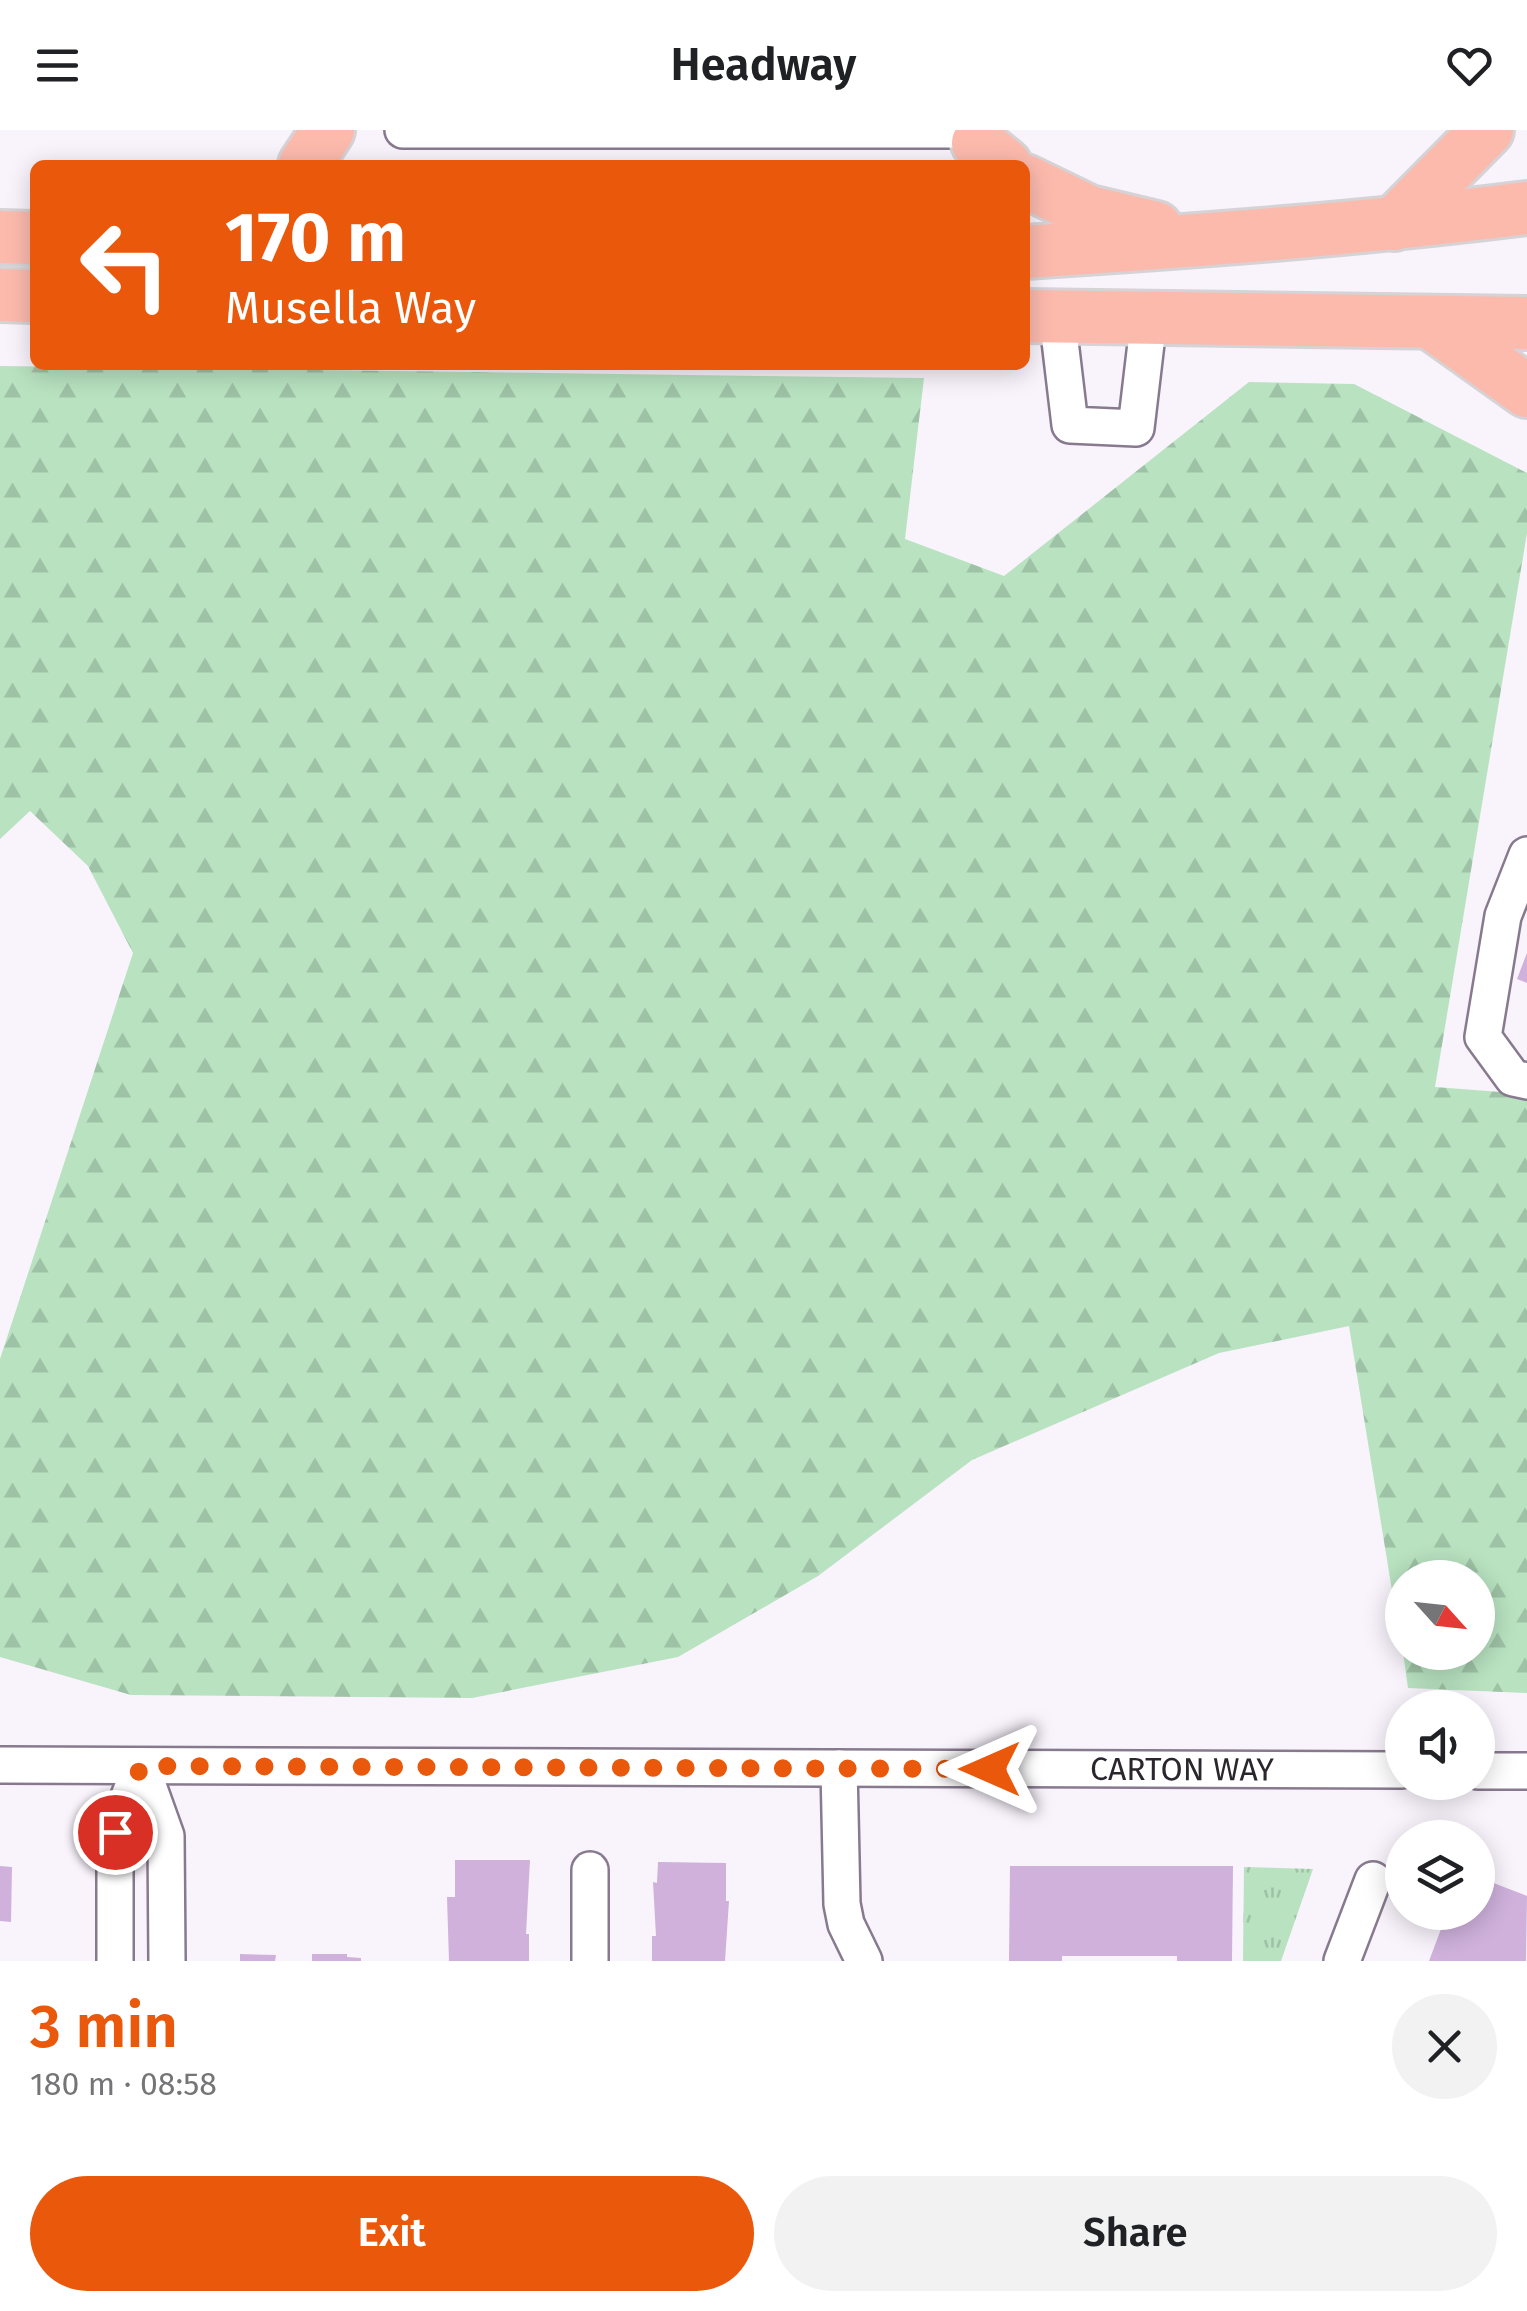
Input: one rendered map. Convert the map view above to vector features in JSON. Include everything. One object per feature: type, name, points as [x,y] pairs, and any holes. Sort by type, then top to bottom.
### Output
[{"type":"highway","points":[[307,160],[328,130]]},
{"type":"highway","points":[[1394,224],[1486,130]]},
{"type":"highway","points":[[1030,183],[1089,212],[1206,240]]},
{"type":"highway","points":[[1030,252],[1394,224],[1527,208]]},
{"type":"highway","points":[[0,237],[30,238]]},
{"type":"highway","points":[[0,295],[30,296]]},
{"type":"highway","points":[[1041,316],[1527,323]]},
{"type":"highway","points":[[1432,324],[1527,391]]},
{"type":"street","points":[[403,130],[868,131],[978,142]]},
{"type":"street","points":[[1041,316],[1070,425],[1136,428],[1149,318]]},
{"type":"street","points":[[1527,855],[1503,916],[1483,1037],[1513,1078],[1527,1081]]},
{"type":"street","name":"CARTON WAY","points":[[0,1765],[1385,1770]]},
{"type":"street","points":[[115,1961],[115,1832],[141,1766]]},
{"type":"street","points":[[141,1766],[166,1836],[167,1961]]},
{"type":"street","points":[[840,1768],[842,1904],[846,1924],[864,1961]]},
{"type":"street","points":[[1495,1771],[1527,1771]]},
{"type":"street","points":[[590,1870],[590,1961]]},
{"type":"street","points":[[1342,1961],[1373,1880]]},
{"type":"green space","points":[[0,366],[30,366],[30,370],[924,378],[905,539],[1004,576],[1249,382],[1354,384],[1527,473],[1527,533],[1435,1087],[1527,1094],[1527,1693],[1408,1688],[1406,1670],[1495,1670],[1495,1560],[1387,1560],[1349,1326],[1219,1353],[972,1460],[818,1576],[678,1657],[472,1698],[131,1695],[0,1657],[0,1359],[133,953],[88,866],[30,811],[0,839]]},
{"type":"green space","points":[[1244,1867],[1313,1869],[1281,1961],[1243,1961]]},
{"type":"building","points":[[1527,953],[1527,983],[1517,979]]},
{"type":"building","points":[[455,1860],[530,1860],[526,1934],[529,1961],[449,1961],[447,1897],[455,1897]]},
{"type":"building","points":[[658,1862],[726,1863],[729,1901],[725,1961],[652,1961],[652,1936],[656,1936],[653,1882],[657,1883]]},
{"type":"building","points":[[0,1866],[12,1867],[11,1922],[0,1921]]},
{"type":"building","points":[[1010,1866],[1233,1866],[1232,1961],[1177,1961],[1177,1956],[1062,1956],[1062,1961],[1009,1961]]},
{"type":"building","points":[[1495,1884],[1527,1896],[1526,1961],[1429,1961],[1441,1930],[1495,1930]]},
{"type":"building","points":[[240,1954],[276,1955],[275,1961],[240,1961]]},
{"type":"building","points":[[312,1954],[347,1954],[361,1961],[312,1961]]},
{"type":"route","points":[[115,1832],[141,1766],[990,1769]]}]
